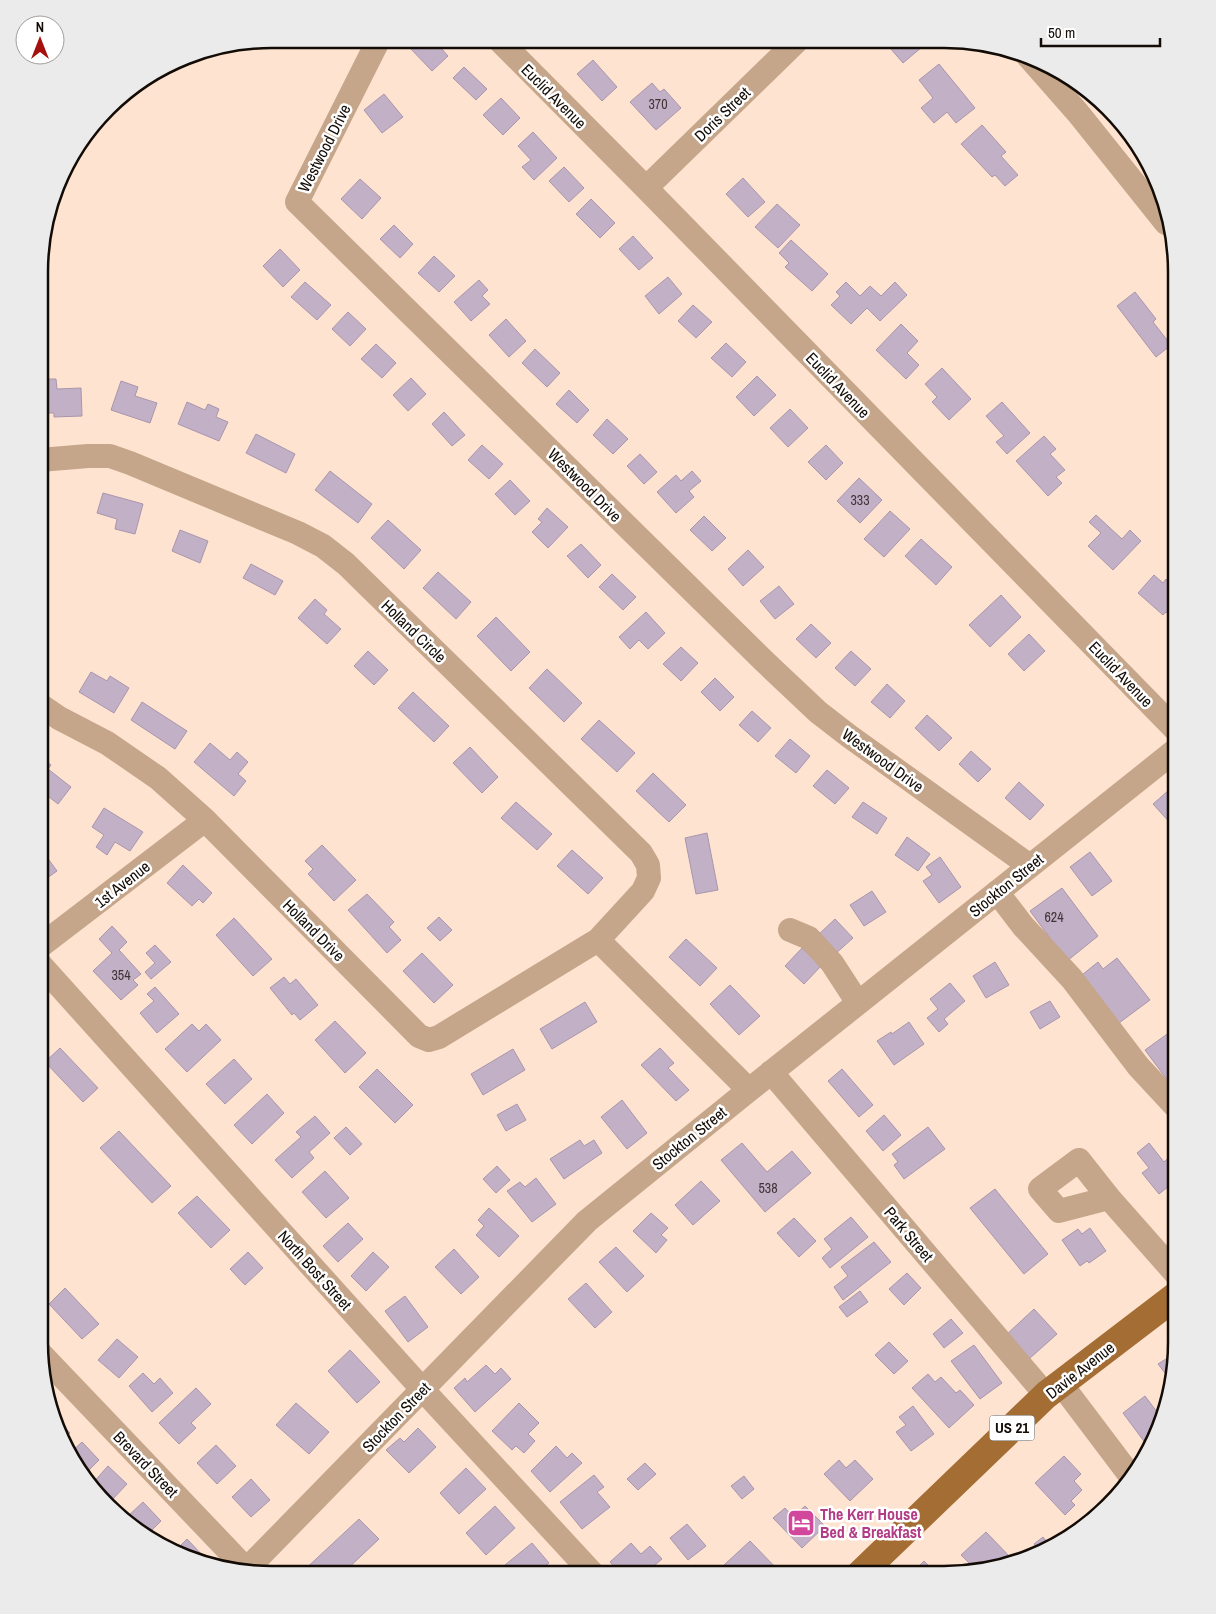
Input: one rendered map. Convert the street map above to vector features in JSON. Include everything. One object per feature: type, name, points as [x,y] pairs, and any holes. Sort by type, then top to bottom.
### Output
[{"type":"main road","name":"Davie Avenue","points":[[874,1567],[1054,1390],[1168,1302]]},
{"type":"street","name":"Westwood Drive","points":[[374,48],[297,202],[818,712],[1030,866]]},
{"type":"street","name":"Euclid Avenue","points":[[507,48],[1168,722]]},
{"type":"street","name":"Doris Street","points":[[646,188],[790,48]]},
{"type":"street","points":[[1040,70],[1078,113],[1162,218]]},
{"type":"street","name":"Holland Circle","points":[[48,459],[110,456],[298,533],[324,546],[346,564],[641,853],[648,865],[649,878],[643,891],[598,940]]},
{"type":"street","name":"Holland Drive","points":[[48,711],[107,743],[158,778],[205,820],[420,1036],[429,1040],[439,1037],[598,940]]},
{"type":"street","name":"Stockton Street","points":[[252,1566],[587,1221],[748,1090],[1168,756]]},
{"type":"street","name":"1st Avenue","points":[[48,942],[205,820]]},
{"type":"street","points":[[997,892],[1023,926],[1072,979],[1138,1066],[1168,1098]]},
{"type":"street","points":[[790,930],[809,938],[832,964],[858,1003]]},
{"type":"street","points":[[598,940],[748,1090]]},
{"type":"street","name":"North Bost Street","points":[[48,972],[422,1390],[587,1567]]},
{"type":"street","name":"Park Street","points":[[771,1072],[1127,1472]]},
{"type":"street","points":[[1109,1198],[1168,1265]]},
{"type":"street","name":"Brevard Street","points":[[48,1362],[239,1564]]},
{"type":"building","points":[[410,48],[441,48],[448,56],[432,71]]},
{"type":"building","points":[[890,48],[921,48],[903,63]]},
{"type":"building","points":[[593,60],[617,87],[602,101],[577,74]]},
{"type":"building","points":[[939,64],[975,108],[956,123],[947,112],[934,123],[921,108],[933,98],[919,80]]},
{"type":"building","points":[[464,67],[487,89],[476,100],[453,78]]},
{"type":"building","points":[[652,83],[660,92],[664,89],[681,108],[656,130],[630,102]]},
{"type":"building","points":[[384,94],[403,117],[382,133],[364,110]]},
{"type":"building","points":[[501,98],[520,118],[503,135],[483,115]]},
{"type":"building","points":[[982,125],[1006,152],[1001,156],[1018,175],[1005,186],[995,175],[992,177],[961,144]]},
{"type":"building","points":[[533,132],[557,158],[534,180],[522,167],[531,160],[518,146]]},
{"type":"building","points":[[564,167],[584,188],[569,202],[549,181]]},
{"type":"building","points":[[743,178],[765,202],[748,217],[726,194]]},
{"type":"building","points":[[360,179],[381,198],[362,219],[341,199]]},
{"type":"building","points":[[591,199],[615,223],[600,238],[576,214]]},
{"type":"building","points":[[777,204],[800,225],[778,248],[755,227]]},
{"type":"building","points":[[394,225],[413,244],[400,258],[380,239]]},
{"type":"building","points":[[633,236],[653,258],[639,270],[619,249]]},
{"type":"building","points":[[791,240],[828,274],[812,291],[785,267],[789,263],[779,253]]},
{"type":"building","points":[[280,249],[300,270],[283,287],[263,266]]},
{"type":"building","points":[[434,256],[455,276],[439,292],[418,273]]},
{"type":"building","points":[[668,277],[682,294],[659,314],[645,296]]},
{"type":"building","points":[[479,280],[488,290],[482,296],[490,304],[471,321],[454,302]]},
{"type":"building","points":[[305,282],[331,305],[317,320],[291,297]]},
{"type":"building","points":[[846,282],[860,296],[870,286],[881,296],[895,282],[907,295],[880,321],[867,308],[851,324],[831,305],[840,296],[836,292]]},
{"type":"building","points":[[1135,292],[1156,319],[1153,322],[1168,341],[1168,347],[1156,357],[1117,306]]},
{"type":"building","points":[[693,305],[712,322],[696,338],[678,321]]},
{"type":"building","points":[[348,312],[366,329],[350,346],[332,329]]},
{"type":"building","points":[[506,319],[526,341],[509,357],[489,335]]},
{"type":"building","points":[[901,324],[918,341],[907,353],[919,365],[906,379],[876,350]]},
{"type":"building","points":[[726,343],[746,362],[732,377],[711,358]]},
{"type":"building","points":[[376,344],[396,363],[382,378],[361,359]]},
{"type":"building","points":[[535,349],[560,373],[547,387],[522,363]]},
{"type":"building","points":[[942,368],[971,399],[949,420],[932,402],[937,397],[925,384]]},
{"type":"building","points":[[757,376],[776,395],[754,416],[736,397]]},
{"type":"building","points":[[411,378],[426,394],[408,411],[393,395]]},
{"type":"building","points":[[48,379],[56,379],[57,389],[81,388],[82,416],[54,417],[54,413],[48,413]]},
{"type":"building","points":[[121,381],[138,387],[135,396],[157,403],[150,423],[111,410]]},
{"type":"building","points":[[569,390],[589,410],[577,423],[556,404]]},
{"type":"building","points":[[187,402],[205,410],[208,404],[219,409],[216,417],[228,422],[219,441],[178,424]]},
{"type":"building","points":[[1002,402],[1030,433],[1007,454],[996,442],[1004,436],[986,416]]},
{"type":"building","points":[[790,409],[808,428],[788,447],[770,428]]},
{"type":"building","points":[[444,412],[465,435],[452,446],[432,424]]},
{"type":"building","points":[[607,419],[628,439],[613,454],[593,435]]},
{"type":"building","points":[[256,434],[295,454],[286,473],[246,453]]},
{"type":"building","points":[[1044,436],[1056,449],[1050,454],[1065,470],[1056,477],[1062,483],[1048,496],[1016,461]]},
{"type":"building","points":[[482,445],[503,464],[489,479],[468,460]]},
{"type":"building","points":[[826,445],[843,463],[826,480],[808,462]]},
{"type":"building","points":[[640,454],[657,472],[644,484],[627,466]]},
{"type":"building","points":[[330,471],[372,504],[358,523],[315,490]]},
{"type":"building","points":[[692,471],[701,481],[689,491],[694,497],[676,513],[657,492],[676,475],[681,481]]},
{"type":"building","points":[[859,478],[882,500],[860,523],[837,501]]},
{"type":"building","points":[[510,480],[530,501],[515,515],[495,494]]},
{"type":"building","points":[[103,493],[143,504],[135,534],[115,529],[117,519],[97,513]]},
{"type":"building","points":[[547,508],[568,527],[548,548],[532,532],[542,522],[538,519]]},
{"type":"building","points":[[890,511],[910,529],[884,557],[864,539]]},
{"type":"building","points":[[1096,515],[1122,539],[1130,530],[1141,541],[1113,570],[1088,546],[1101,533],[1089,522]]},
{"type":"building","points":[[704,516],[726,538],[712,551],[690,530]]},
{"type":"building","points":[[388,520],[421,550],[404,569],[371,538]]},
{"type":"building","points":[[180,530],[208,541],[200,563],[172,551]]},
{"type":"building","points":[[921,539],[952,567],[936,585],[905,556]]},
{"type":"building","points":[[581,544],[601,565],[588,578],[567,556]]},
{"type":"building","points":[[748,550],[764,567],[743,586],[728,569]]},
{"type":"building","points":[[251,564],[283,581],[275,595],[243,578]]},
{"type":"building","points":[[438,572],[471,602],[456,619],[423,588]]},
{"type":"building","points":[[612,574],[636,597],[623,610],[599,587]]},
{"type":"building","points":[[1154,575],[1163,583],[1166,579],[1168,581],[1168,614],[1166,612],[1163,615],[1138,593]]},
{"type":"building","points":[[779,586],[794,604],[775,619],[760,601]]},
{"type":"building","points":[[1001,595],[1021,617],[990,647],[969,625]]},
{"type":"building","points":[[315,599],[327,610],[324,614],[341,629],[327,644],[298,618]]},
{"type":"building","points":[[646,612],[665,633],[648,649],[639,640],[630,649],[619,637]]},
{"type":"building","points":[[496,617],[530,652],[511,671],[477,636]]},
{"type":"building","points":[[811,624],[831,643],[816,658],[796,639]]},
{"type":"building","points":[[1029,634],[1045,651],[1024,671],[1008,654]]},
{"type":"building","points":[[681,647],[698,663],[681,681],[663,664]]},
{"type":"building","points":[[368,651],[388,670],[374,685],[354,666]]},
{"type":"building","points":[[851,651],[871,669],[855,686],[835,668]]},
{"type":"building","points":[[547,669],[582,703],[564,722],[529,688]]},
{"type":"building","points":[[91,672],[107,681],[110,676],[129,688],[114,713],[79,692]]},
{"type":"building","points":[[715,678],[734,697],[720,711],[701,692]]},
{"type":"building","points":[[887,684],[905,701],[890,718],[871,702]]},
{"type":"building","points":[[413,692],[449,726],[434,742],[398,708]]},
{"type":"building","points":[[142,702],[187,731],[175,749],[131,720]]},
{"type":"building","points":[[752,711],[771,728],[758,742],[739,725]]},
{"type":"building","points":[[927,715],[952,738],[939,751],[915,728]]},
{"type":"building","points":[[599,720],[635,753],[617,772],[581,739]]},
{"type":"building","points":[[790,739],[810,756],[796,773],[775,756]]},
{"type":"building","points":[[210,743],[230,760],[237,752],[248,762],[238,774],[246,781],[234,796],[194,762]]},
{"type":"building","points":[[470,747],[498,777],[482,793],[453,763]]},
{"type":"building","points":[[971,751],[991,769],[978,782],[959,764]]},
{"type":"building","points":[[48,769],[71,787],[58,804],[48,796]]},
{"type":"building","points":[[827,770],[849,788],[835,804],[813,786]]},
{"type":"building","points":[[653,773],[686,805],[669,822],[636,791]]},
{"type":"building","points":[[1019,782],[1044,805],[1030,820],[1005,798]]},
{"type":"building","points":[[1168,791],[1168,821],[1153,804]]},
{"type":"building","points":[[516,802],[552,834],[537,850],[501,818]]},
{"type":"building","points":[[863,802],[887,818],[877,834],[852,817]]},
{"type":"building","points":[[104,808],[143,832],[130,851],[115,842],[107,855],[96,847],[104,835],[92,827]]},
{"type":"building","points":[[707,833],[718,890],[696,894],[685,838]]},
{"type":"building","points":[[907,837],[930,854],[918,871],[895,855]]},
{"type":"building","points":[[322,845],[356,880],[334,901],[308,874],[313,869],[305,861]]},
{"type":"building","points":[[572,850],[603,878],[588,894],[557,866]]},
{"type":"building","points":[[1090,852],[1112,881],[1092,896],[1070,867]]},
{"type":"building","points":[[940,857],[961,887],[939,903],[923,881],[932,875],[926,867]]},
{"type":"building","points":[[48,859],[57,871],[48,877]]},
{"type":"building","points":[[183,865],[212,893],[203,903],[199,899],[192,906],[167,883]]},
{"type":"building","points":[[1062,888],[1098,936],[1067,961],[1030,911]]},
{"type":"building","points":[[872,891],[886,912],[864,926],[850,905]]},
{"type":"building","points":[[367,894],[394,922],[389,927],[401,940],[387,953],[348,910]]},
{"type":"building","points":[[439,917],[452,930],[440,941],[427,928]]},
{"type":"building","points":[[234,918],[272,959],[253,976],[216,935]]},
{"type":"building","points":[[835,919],[853,938],[834,955],[817,936]]},
{"type":"building","points":[[112,926],[127,942],[119,950],[141,974],[133,980],[138,985],[121,1000],[93,971],[112,953],[99,939]]},
{"type":"building","points":[[686,939],[717,968],[700,986],[669,957]]},
{"type":"building","points":[[155,945],[171,962],[151,979],[145,972],[155,963],[146,953]]},
{"type":"building","points":[[802,948],[821,966],[804,984],[785,966]]},
{"type":"building","points":[[422,953],[453,985],[434,1003],[403,971]]},
{"type":"building","points":[[1117,958],[1150,1000],[1119,1023],[1082,975],[1098,962],[1103,969]]},
{"type":"building","points":[[995,962],[1009,985],[986,998],[973,976]]},
{"type":"building","points":[[284,977],[290,984],[296,979],[318,1005],[300,1020],[294,1013],[292,1015],[270,988]]},
{"type":"building","points":[[950,983],[965,1001],[944,1019],[948,1024],[939,1032],[927,1018],[938,1009],[930,999]]},
{"type":"building","points":[[730,985],[760,1016],[739,1035],[710,1004]]},
{"type":"building","points":[[155,987],[179,1014],[157,1033],[140,1013],[154,1001],[147,994]]},
{"type":"building","points":[[1050,1001],[1060,1017],[1040,1029],[1030,1012]]},
{"type":"building","points":[[585,1002],[597,1022],[552,1049],[540,1029]]},
{"type":"building","points":[[335,1021],[366,1053],[345,1073],[315,1040]]},
{"type":"building","points":[[909,1022],[924,1044],[894,1065],[877,1041],[891,1032],[892,1034]]},
{"type":"building","points":[[192,1024],[199,1031],[206,1024],[221,1040],[187,1072],[165,1049]]},
{"type":"building","points":[[1168,1033],[1168,1081],[1145,1050]]},
{"type":"building","points":[[60,1048],[98,1088],[83,1102],[48,1065],[48,1059]]},
{"type":"building","points":[[660,1048],[674,1063],[668,1068],[689,1090],[676,1101],[641,1065]]},
{"type":"building","points":[[513,1049],[525,1070],[483,1095],[471,1074]]},
{"type":"building","points":[[234,1059],[252,1079],[225,1104],[206,1084]]},
{"type":"building","points":[[377,1069],[413,1105],[395,1123],[359,1087]]},
{"type":"building","points":[[842,1069],[873,1105],[859,1117],[828,1081]]},
{"type":"building","points":[[267,1094],[284,1113],[252,1144],[234,1125]]},
{"type":"building","points":[[622,1100],[647,1133],[627,1149],[601,1117]]},
{"type":"building","points":[[517,1104],[526,1120],[506,1131],[497,1115]]},
{"type":"building","points":[[884,1115],[901,1135],[883,1151],[866,1131]]},
{"type":"building","points":[[315,1116],[330,1133],[309,1152],[314,1158],[292,1178],[275,1160],[301,1137],[296,1132]]},
{"type":"building","points":[[346,1127],[362,1144],[350,1155],[334,1138]]},
{"type":"building","points":[[928,1127],[945,1149],[904,1179],[894,1165],[898,1162],[892,1154]]},
{"type":"building","points":[[119,1131],[171,1186],[152,1203],[100,1148]]},
{"type":"building","points":[[580,1140],[584,1146],[594,1140],[602,1153],[564,1179],[550,1159]]},
{"type":"building","points":[[742,1143],[767,1172],[792,1151],[811,1173],[765,1212],[721,1160]]},
{"type":"building","points":[[1149,1143],[1164,1162],[1168,1158],[1168,1187],[1159,1194],[1142,1173],[1149,1168],[1137,1153]]},
{"type":"building","points":[[497,1166],[510,1180],[496,1193],[483,1179]]},
{"type":"building","points":[[325,1171],[349,1198],[326,1218],[302,1192]]},
{"type":"building","points":[[536,1178],[556,1204],[532,1222],[507,1191],[520,1182],[525,1187]]},
{"type":"building","points":[[701,1181],[720,1201],[693,1225],[675,1205]]},
{"type":"building","points":[[995,1189],[1048,1254],[1024,1274],[970,1208]]},
{"type":"building","points":[[197,1196],[230,1230],[211,1248],[178,1213]]},
{"type":"building","points":[[489,1208],[519,1236],[499,1257],[476,1235],[484,1226],[478,1220]]},
{"type":"building","points":[[651,1213],[668,1228],[661,1235],[667,1240],[656,1253],[633,1231]]},
{"type":"building","points":[[851,1217],[868,1237],[830,1268],[822,1258],[832,1249],[824,1239]]},
{"type":"building","points":[[794,1218],[816,1241],[799,1257],[777,1233]]},
{"type":"building","points":[[348,1223],[363,1239],[338,1262],[323,1246]]},
{"type":"building","points":[[1090,1228],[1106,1251],[1089,1263],[1087,1261],[1080,1266],[1062,1240],[1078,1229],[1082,1234]]},
{"type":"building","points":[[874,1242],[891,1262],[843,1300],[834,1287],[848,1276],[841,1267]]},
{"type":"building","points":[[616,1247],[644,1276],[627,1292],[599,1262]]},
{"type":"building","points":[[454,1249],[479,1277],[461,1294],[435,1267]]},
{"type":"building","points":[[248,1252],[263,1268],[245,1285],[230,1269]]},
{"type":"building","points":[[373,1252],[389,1267],[366,1291],[351,1276]]},
{"type":"building","points":[[907,1273],[921,1288],[904,1305],[889,1289]]},
{"type":"building","points":[[586,1283],[612,1312],[595,1328],[568,1299]]},
{"type":"building","points":[[65,1288],[99,1324],[82,1339],[49,1304]]},
{"type":"building","points":[[860,1291],[868,1302],[847,1317],[839,1307]]},
{"type":"building","points":[[405,1296],[428,1327],[408,1342],[385,1311]]},
{"type":"building","points":[[1034,1309],[1057,1334],[1029,1359],[1006,1335]]},
{"type":"building","points":[[951,1319],[963,1333],[944,1348],[933,1334]]},
{"type":"building","points":[[117,1339],[138,1357],[119,1378],[98,1360]]},
{"type":"building","points":[[889,1342],[908,1361],[894,1374],[875,1355]]},
{"type":"building","points":[[974,1345],[1002,1383],[980,1399],[951,1361]]},
{"type":"building","points":[[350,1350],[380,1382],[357,1403],[328,1371]]},
{"type":"building","points":[[1168,1358],[1166,1375],[1158,1364]]},
{"type":"building","points":[[486,1365],[495,1374],[501,1368],[511,1379],[475,1412],[454,1388],[465,1378],[467,1382]]},
{"type":"building","points":[[143,1373],[154,1384],[160,1378],[173,1393],[152,1412],[129,1386]]},
{"type":"building","points":[[928,1374],[935,1382],[941,1377],[956,1393],[960,1390],[974,1405],[949,1428],[912,1388]]},
{"type":"building","points":[[196,1388],[211,1404],[191,1423],[196,1428],[179,1444],[159,1423]]},
{"type":"building","points":[[1145,1396],[1157,1413],[1144,1442],[1123,1413]]},
{"type":"building","points":[[296,1403],[329,1432],[309,1454],[276,1425]]},
{"type":"building","points":[[519,1403],[539,1423],[528,1434],[535,1441],[524,1453],[516,1446],[512,1450],[492,1431]]},
{"type":"building","points":[[913,1406],[934,1434],[911,1451],[896,1432],[906,1425],[899,1417]]},
{"type":"building","points":[[418,1428],[436,1447],[409,1473],[386,1450],[400,1438],[404,1442]]},
{"type":"building","points":[[82,1442],[99,1460],[88,1471],[75,1448]]},
{"type":"building","points":[[216,1445],[236,1466],[217,1484],[197,1463]]},
{"type":"building","points":[[556,1446],[567,1458],[572,1453],[582,1463],[550,1492],[531,1471]]},
{"type":"building","points":[[1064,1456],[1081,1474],[1074,1481],[1082,1490],[1071,1501],[1075,1505],[1065,1515],[1035,1483]]},
{"type":"building","points":[[839,1460],[846,1468],[855,1460],[873,1479],[850,1501],[824,1474]]},
{"type":"building","points":[[645,1463],[656,1474],[638,1490],[627,1479]]},
{"type":"building","points":[[108,1466],[127,1484],[112,1500],[95,1480]]},
{"type":"building","points":[[466,1468],[486,1489],[459,1514],[440,1493]]},
{"type":"building","points":[[594,1475],[604,1487],[597,1492],[610,1507],[582,1529],[560,1502]]},
{"type":"building","points":[[744,1476],[754,1489],[742,1499],[731,1486]]},
{"type":"building","points":[[251,1479],[270,1500],[251,1517],[232,1497]]},
{"type":"building","points":[[143,1502],[161,1521],[151,1531],[129,1515]]},
{"type":"building","points":[[495,1506],[515,1528],[486,1555],[466,1533]]},
{"type":"building","points":[[805,1506],[825,1526],[802,1548],[773,1518],[785,1508],[793,1517]]},
{"type":"building","points":[[359,1519],[379,1539],[349,1567],[307,1567]]},
{"type":"building","points":[[687,1524],[706,1546],[688,1560],[670,1538]]},
{"type":"building","points":[[986,1532],[1010,1557],[971,1565],[961,1555]]},
{"type":"building","points":[[1043,1537],[1046,1541],[1036,1546],[1034,1544]]},
{"type":"building","points":[[187,1539],[203,1556],[200,1555],[180,1546]]},
{"type":"building","points":[[750,1541],[775,1567],[726,1567],[724,1565]]},
{"type":"building","points":[[532,1543],[549,1563],[544,1567],[502,1567]]},
{"type":"building","points":[[631,1543],[641,1554],[650,1546],[662,1559],[655,1565],[657,1567],[615,1567],[610,1562]]},
{"type":"building","points":[[924,1561],[930,1567],[918,1567]]},
{"type":"place","name":"The Kerr House Bed & Breakfast","points":[[801,1523]]}]
